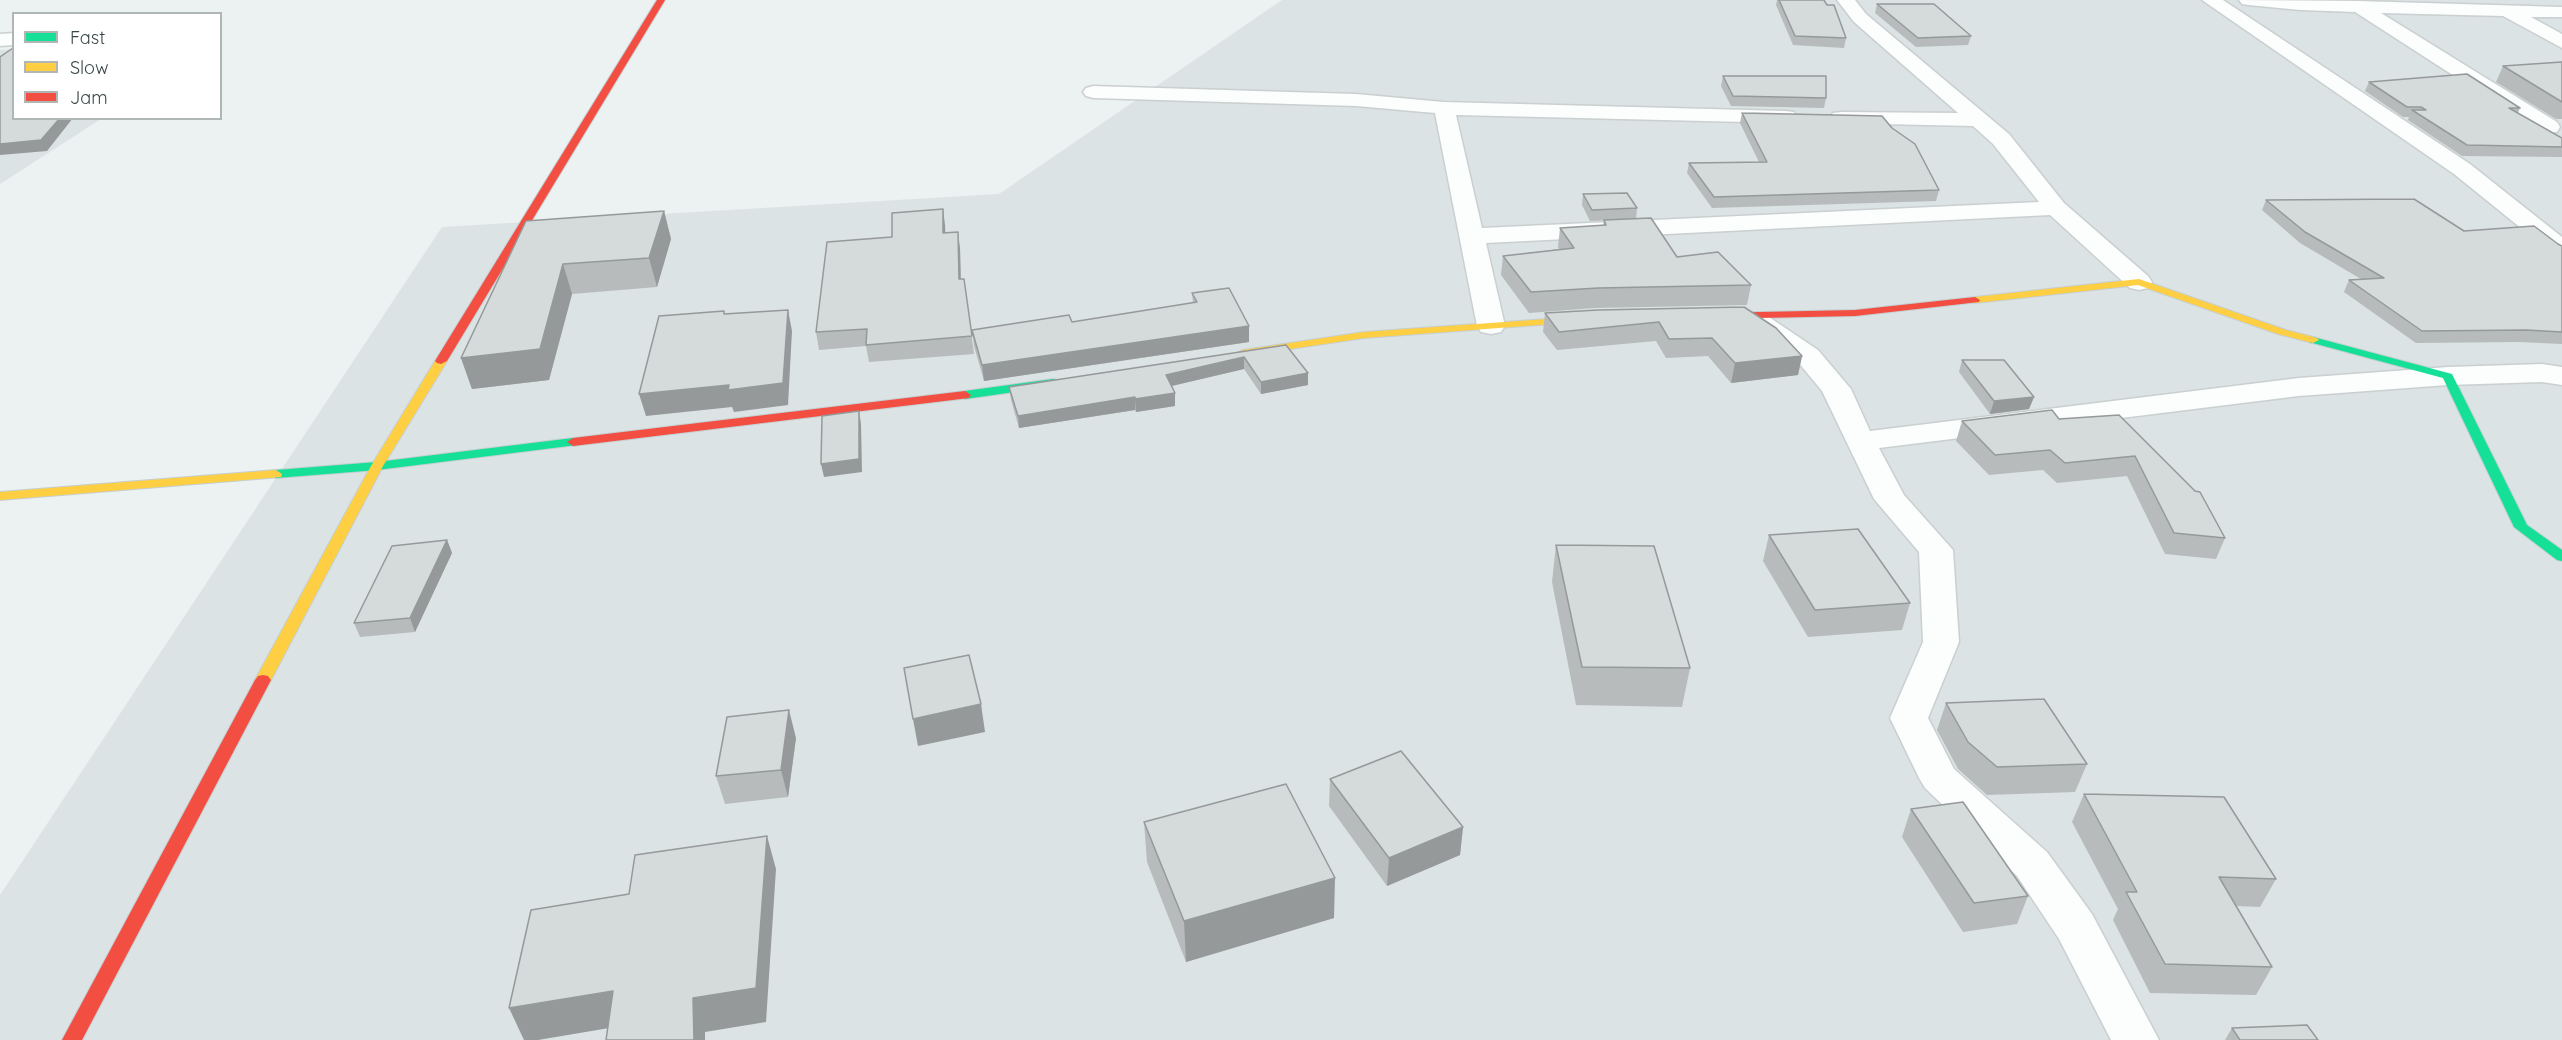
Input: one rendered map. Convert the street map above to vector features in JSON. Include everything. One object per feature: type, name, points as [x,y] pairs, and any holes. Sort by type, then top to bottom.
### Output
[{"type":"street","points":[[72,1040],[377,466],[661,0]]},
{"type":"street","points":[[1846,0],[1860,18],[2001,139],[2056,208],[2139,282],[2282,332],[2448,376],[2522,527],[2562,557]]},
{"type":"street","points":[[2211,0],[2462,170],[2562,249]]},
{"type":"street","points":[[2248,0],[2300,5],[2562,12]]},
{"type":"street","points":[[2483,0],[2504,9],[2562,42]]},
{"type":"street","points":[[2357,6],[2549,127]]},
{"type":"street","points":[[1093,92],[1356,100],[1444,108],[1801,117]]},
{"type":"street","points":[[1444,108],[1491,326]]},
{"type":"street","points":[[1825,118],[1978,120]]},
{"type":"street","points":[[1472,236],[2056,208]]},
{"type":"street","points":[[1701,316],[1856,313],[2139,282]]},
{"type":"street","points":[[1748,315],[1808,356],[1836,389],[1890,499],[1936,549],[1941,642],[1909,718],[1939,778],[2032,864],[2076,927],[2134,1040]]},
{"type":"street","points":[[1224,356],[1364,335],[1607,318]]},
{"type":"street","points":[[1860,441],[2299,387],[2448,376],[2542,373],[2562,376]]},
{"type":"street","points":[[0,496],[377,466],[978,394],[1071,380]]},
{"type":"shaded area","points":[[1282,0],[2562,0],[2562,1040],[0,1040],[0,895],[442,227],[999,194]]},
{"type":"shaded area","points":[[12,49],[12,120],[99,120],[0,184],[0,50]]},
{"type":"building","points":[[1779,0],[1824,0],[1827,5],[1834,5],[1846,38],[1795,36]]},
{"type":"building","points":[[1877,4],[1934,4],[1971,36],[1918,38]]},
{"type":"building","points":[[12,49],[12,120],[58,120],[41,140],[0,144],[0,57]]},
{"type":"building","points":[[2562,62],[2562,102],[2503,66]]},
{"type":"building","points":[[2467,74],[2520,108],[2509,108],[2562,138],[2562,147],[2467,145],[2412,110],[2426,110],[2421,107],[2407,107],[2369,82]]},
{"type":"building","points":[[1723,76],[1826,76],[1826,98],[1733,96]]},
{"type":"building","points":[[1742,113],[1882,116],[1892,128],[1915,144],[1939,190],[1714,197],[1689,163],[1767,162]]},
{"type":"building","points":[[1627,193],[1637,208],[1592,210],[1583,194]]},
{"type":"building","points":[[2414,199],[2464,231],[2534,226],[2562,246],[2562,332],[2422,331],[2349,280],[2384,278],[2305,232],[2266,200]]},
{"type":"building","points":[[943,209],[943,233],[958,232],[959,279],[964,279],[972,336],[866,345],[867,329],[816,332],[827,242],[892,237],[892,213]]},
{"type":"building","points":[[664,211],[649,258],[563,264],[540,349],[461,358],[526,221]]},
{"type":"building","points":[[1651,218],[1677,257],[1718,252],[1751,285],[1598,288],[1531,292],[1503,256],[1574,248],[1560,228],[1606,225],[1604,220]]},
{"type":"building","points":[[1229,288],[1249,326],[982,365],[972,330],[1069,315],[1072,322],[1197,302],[1192,293]]},
{"type":"building","points":[[1744,307],[1776,328],[1802,356],[1735,363],[1712,338],[1669,339],[1659,322],[1559,332],[1545,313],[1598,310]]},
{"type":"building","points":[[788,310],[783,383],[728,390],[729,385],[639,394],[659,316],[724,311],[724,314]]},
{"type":"building","points":[[1286,345],[1308,373],[1261,382],[1244,357],[1166,375],[1175,393],[1135,399],[1135,397],[1018,416],[1009,387]]},
{"type":"building","points":[[1962,360],[2004,360],[2034,397],[1994,401]]},
{"type":"building","points":[[2052,410],[2059,419],[2119,415],[2195,491],[2200,492],[2225,538],[2174,533],[2135,456],[2065,463],[2050,450],[1995,455],[1962,421]]},
{"type":"building","points":[[859,411],[859,459],[821,464],[822,416]]},
{"type":"building","points":[[1858,529],[1910,603],[1815,610],[1769,535]]},
{"type":"building","points":[[447,540],[410,618],[354,623],[392,546]]},
{"type":"building","points":[[1556,545],[1654,546],[1690,668],[1582,667]]},
{"type":"building","points":[[969,655],[981,704],[913,719],[904,668]]},
{"type":"building","points":[[2044,699],[2087,764],[1997,767],[1968,742],[1946,703]]},
{"type":"building","points":[[789,710],[781,770],[716,776],[727,717]]},
{"type":"building","points":[[1401,751],[1463,827],[1389,858],[1330,779]]},
{"type":"building","points":[[1286,784],[1335,878],[1184,921],[1144,822]]},
{"type":"building","points":[[2084,794],[2224,797],[2276,879],[2219,877],[2272,967],[2165,964],[2126,892],[2137,892]]},
{"type":"building","points":[[1963,802],[2028,896],[1974,903],[1911,809]]},
{"type":"building","points":[[767,836],[756,988],[693,998],[694,1040],[606,1040],[613,991],[509,1008],[531,910],[629,894],[635,855]]},
{"type":"building","points":[[2307,1025],[2318,1040],[2240,1040],[2232,1028]]},
{"type":"traffic: fast","points":[[2313,340],[2448,376],[2521,527],[2562,557]]},
{"type":"traffic: fast","points":[[965,395],[1053,383]]},
{"type":"traffic: fast","points":[[276,474],[377,466],[573,442]]},
{"type":"traffic: slow","points":[[1975,300],[2139,282],[2282,332],[2313,340]]},
{"type":"traffic: slow","points":[[1243,353],[1364,335],[1589,319]]},
{"type":"traffic: slow","points":[[263,680],[377,466],[441,361]]},
{"type":"traffic: slow","points":[[0,496],[276,474]]},
{"type":"traffic: jam","points":[[441,361],[661,0]]},
{"type":"traffic: jam","points":[[1712,316],[1855,313],[1975,300]]},
{"type":"traffic: jam","points":[[573,442],[965,395]]},
{"type":"traffic: jam","points":[[72,1040],[263,680]]}]
